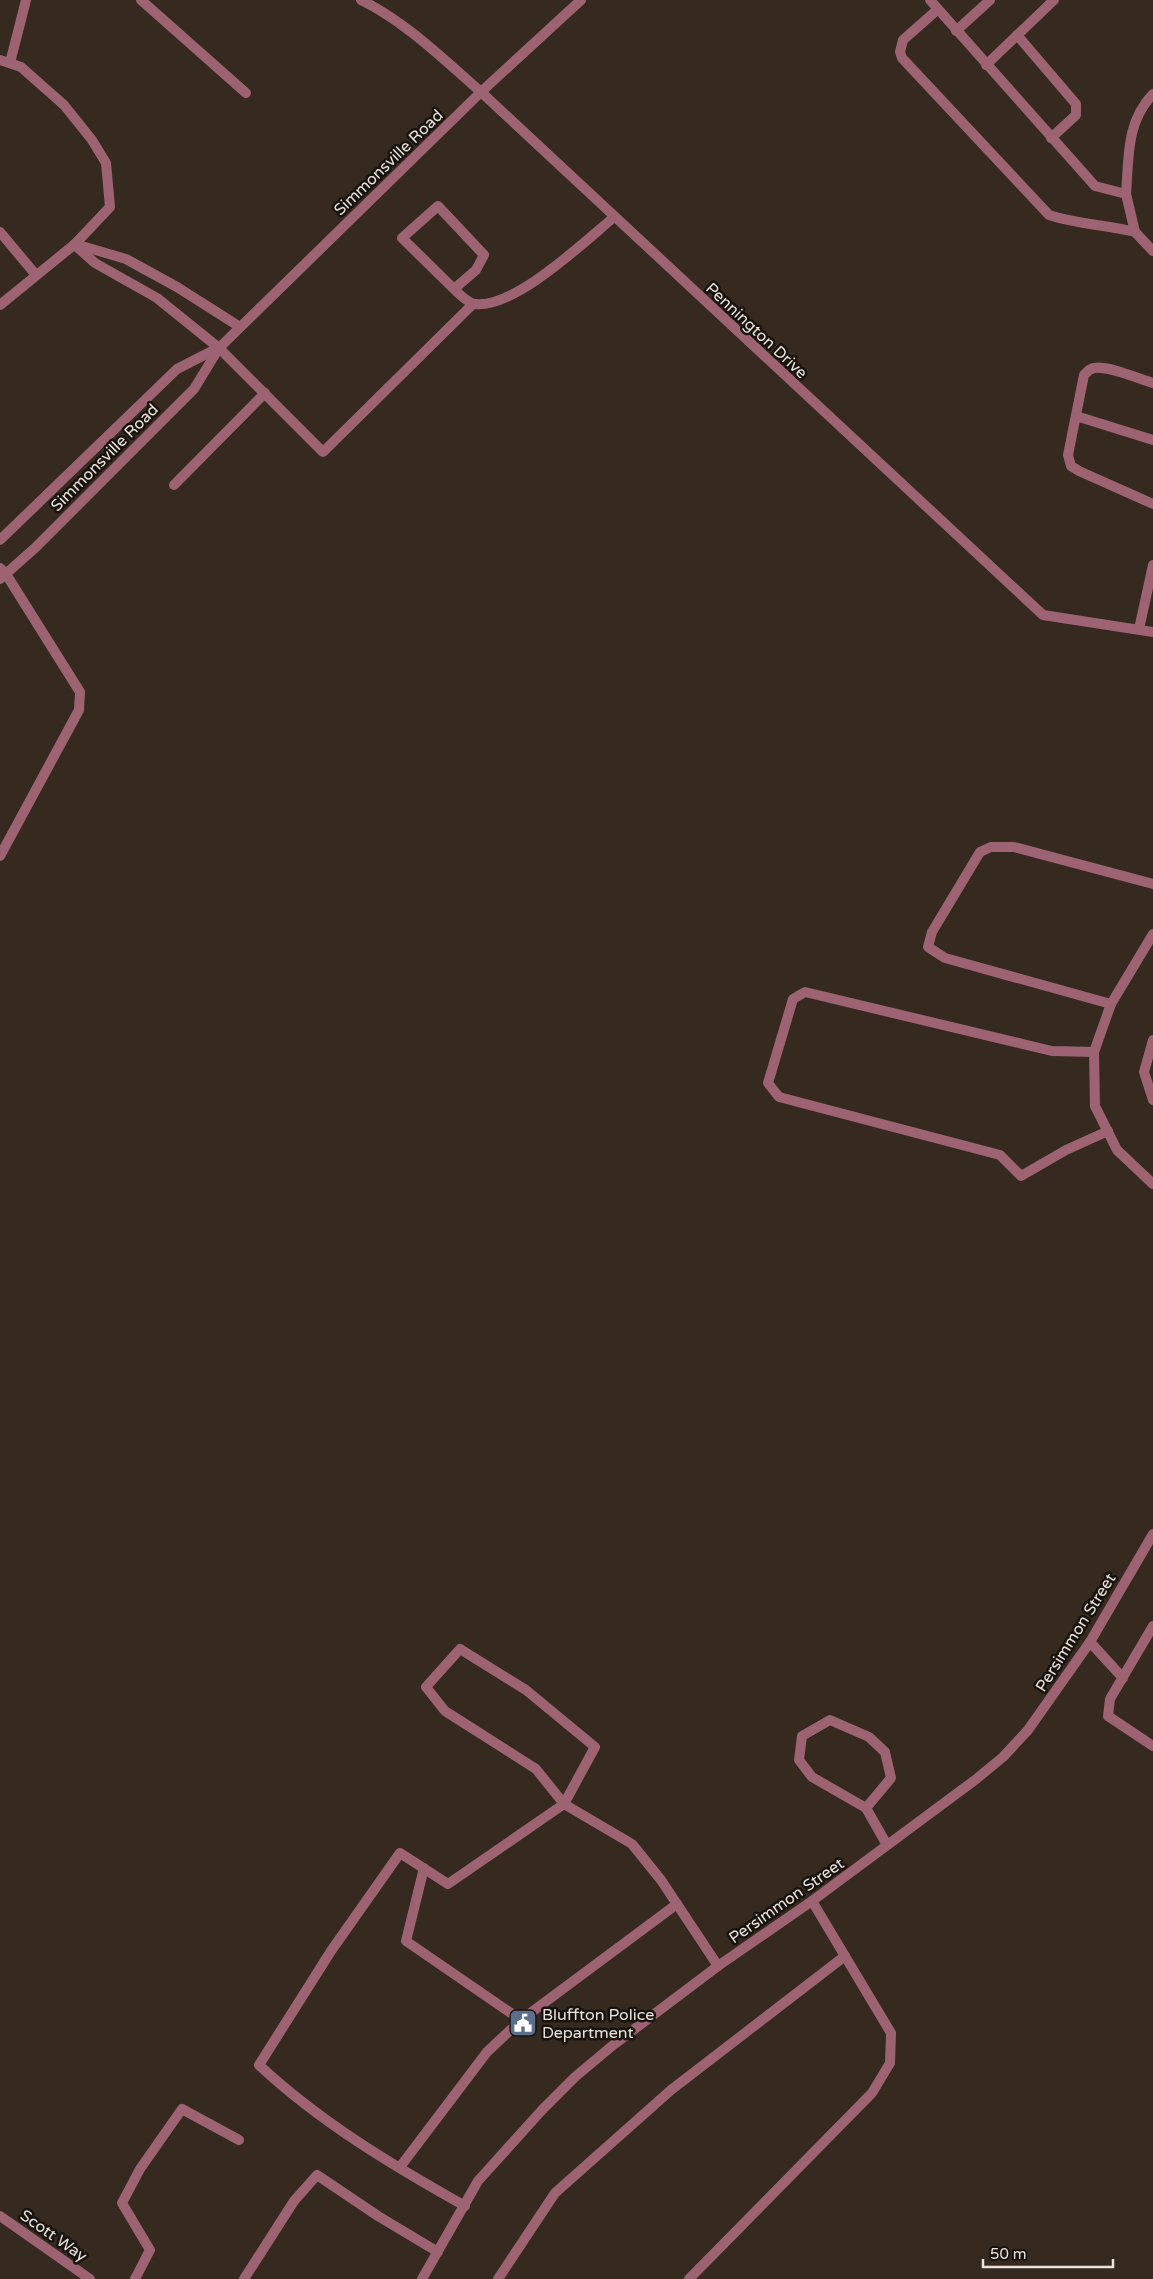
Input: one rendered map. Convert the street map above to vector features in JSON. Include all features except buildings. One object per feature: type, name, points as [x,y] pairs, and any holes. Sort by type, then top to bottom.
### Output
[{"type":"street","points":[[10,63],[26,0]]},
{"type":"street","points":[[141,0],[246,93]]},
{"type":"street","name":"Pennington Drive","points":[[361,0],[378,8],[423,42],[481,92],[614,218],[1044,615],[1153,632]]},
{"type":"street","name":"Simmonsville Road","points":[[2,574],[194,389],[219,348],[240,327],[481,92],[581,0]]},
{"type":"street","points":[[930,0],[1094,186],[1126,194]]},
{"type":"street","points":[[956,31],[990,0]]},
{"type":"street","points":[[986,65],[1054,0]]},
{"type":"street","points":[[937,10],[904,40],[900,52],[902,58],[1049,215],[1068,221],[1106,225],[1134,232],[1153,251]]},
{"type":"street","points":[[1017,36],[1076,104],[1076,115],[1051,138]]},
{"type":"street","points":[[0,60],[21,67],[64,105],[92,140],[106,163],[110,207],[75,244],[0,305]]},
{"type":"street","points":[[1134,232],[1126,194],[1132,127],[1139,110],[1153,94]]},
{"type":"street","points":[[454,289],[476,270],[484,254],[438,206],[402,238],[454,289],[473,304],[490,304],[512,296],[545,273],[614,218]]},
{"type":"street","points":[[0,232],[36,275]]},
{"type":"street","points":[[75,244],[126,259],[177,287],[240,327]]},
{"type":"street","points":[[75,244],[95,263],[158,298],[219,348],[323,452],[473,304]]},
{"type":"street","name":"Simmonsville Road","points":[[0,540],[177,369],[219,348]]},
{"type":"street","points":[[1153,383],[1105,368],[1095,367],[1089,369],[1084,375],[1068,455],[1071,466],[1153,504]]},
{"type":"street","points":[[174,485],[265,393]]},
{"type":"street","points":[[1076,416],[1153,440]]},
{"type":"street","points":[[1139,629],[1153,565]]},
{"type":"street","points":[[0,856],[79,710],[80,692],[2,574]]},
{"type":"street","points":[[1111,1004],[945,958],[928,947],[932,932],[980,852],[991,847],[1014,847],[1153,884]]},
{"type":"street","points":[[1153,934],[1111,1004],[1094,1052],[1096,1106],[1117,1150],[1153,1184]]},
{"type":"street","points":[[1094,1052],[1052,1051],[806,992],[793,999],[768,1083],[779,1097],[1000,1155],[1021,1176],[1066,1150],[1108,1131]]},
{"type":"street","points":[[1153,1040],[1144,1072],[1153,1100]]},
{"type":"street","name":"Persimmon Street","points":[[422,2279],[478,2181],[542,2110],[575,2077],[612,2046],[718,1966],[887,1846],[1003,1757],[1028,1730],[1090,1642],[1153,1534]]},
{"type":"street","points":[[1153,1626],[1110,1699],[1108,1716],[1153,1746]]},
{"type":"street","points":[[1090,1642],[1123,1678]]},
{"type":"street","points":[[465,2206],[324,2120],[259,2064],[331,1951],[400,1853],[448,1884],[564,1804],[595,1747],[526,1690],[460,1649],[426,1686],[446,1710],[536,1769],[564,1804],[632,1844],[661,1880],[718,1966]]},
{"type":"street","points":[[866,1808],[891,1778],[884,1752],[869,1737],[830,1720],[802,1736],[799,1760],[812,1777],[866,1808],[887,1846]]},
{"type":"street","points":[[424,1868],[406,1941],[521,2020]]},
{"type":"street","points":[[689,2279],[872,2093],[890,2063],[891,2033],[812,1901]]},
{"type":"street","points":[[400,2168],[488,2052],[521,2020],[677,1904]]},
{"type":"street","points":[[498,2279],[555,2193],[671,2090],[844,1956]]},
{"type":"street","points":[[135,2279],[150,2250],[122,2203],[140,2169],[182,2109],[239,2140]]},
{"type":"street","points":[[244,2279],[294,2201],[317,2175],[378,2216],[438,2252]]},
{"type":"street","name":"Scott Way","points":[[0,2216],[86,2278]]},
{"type":"place","name":"Bluffton Police Department","points":[[523,2023]]}]
